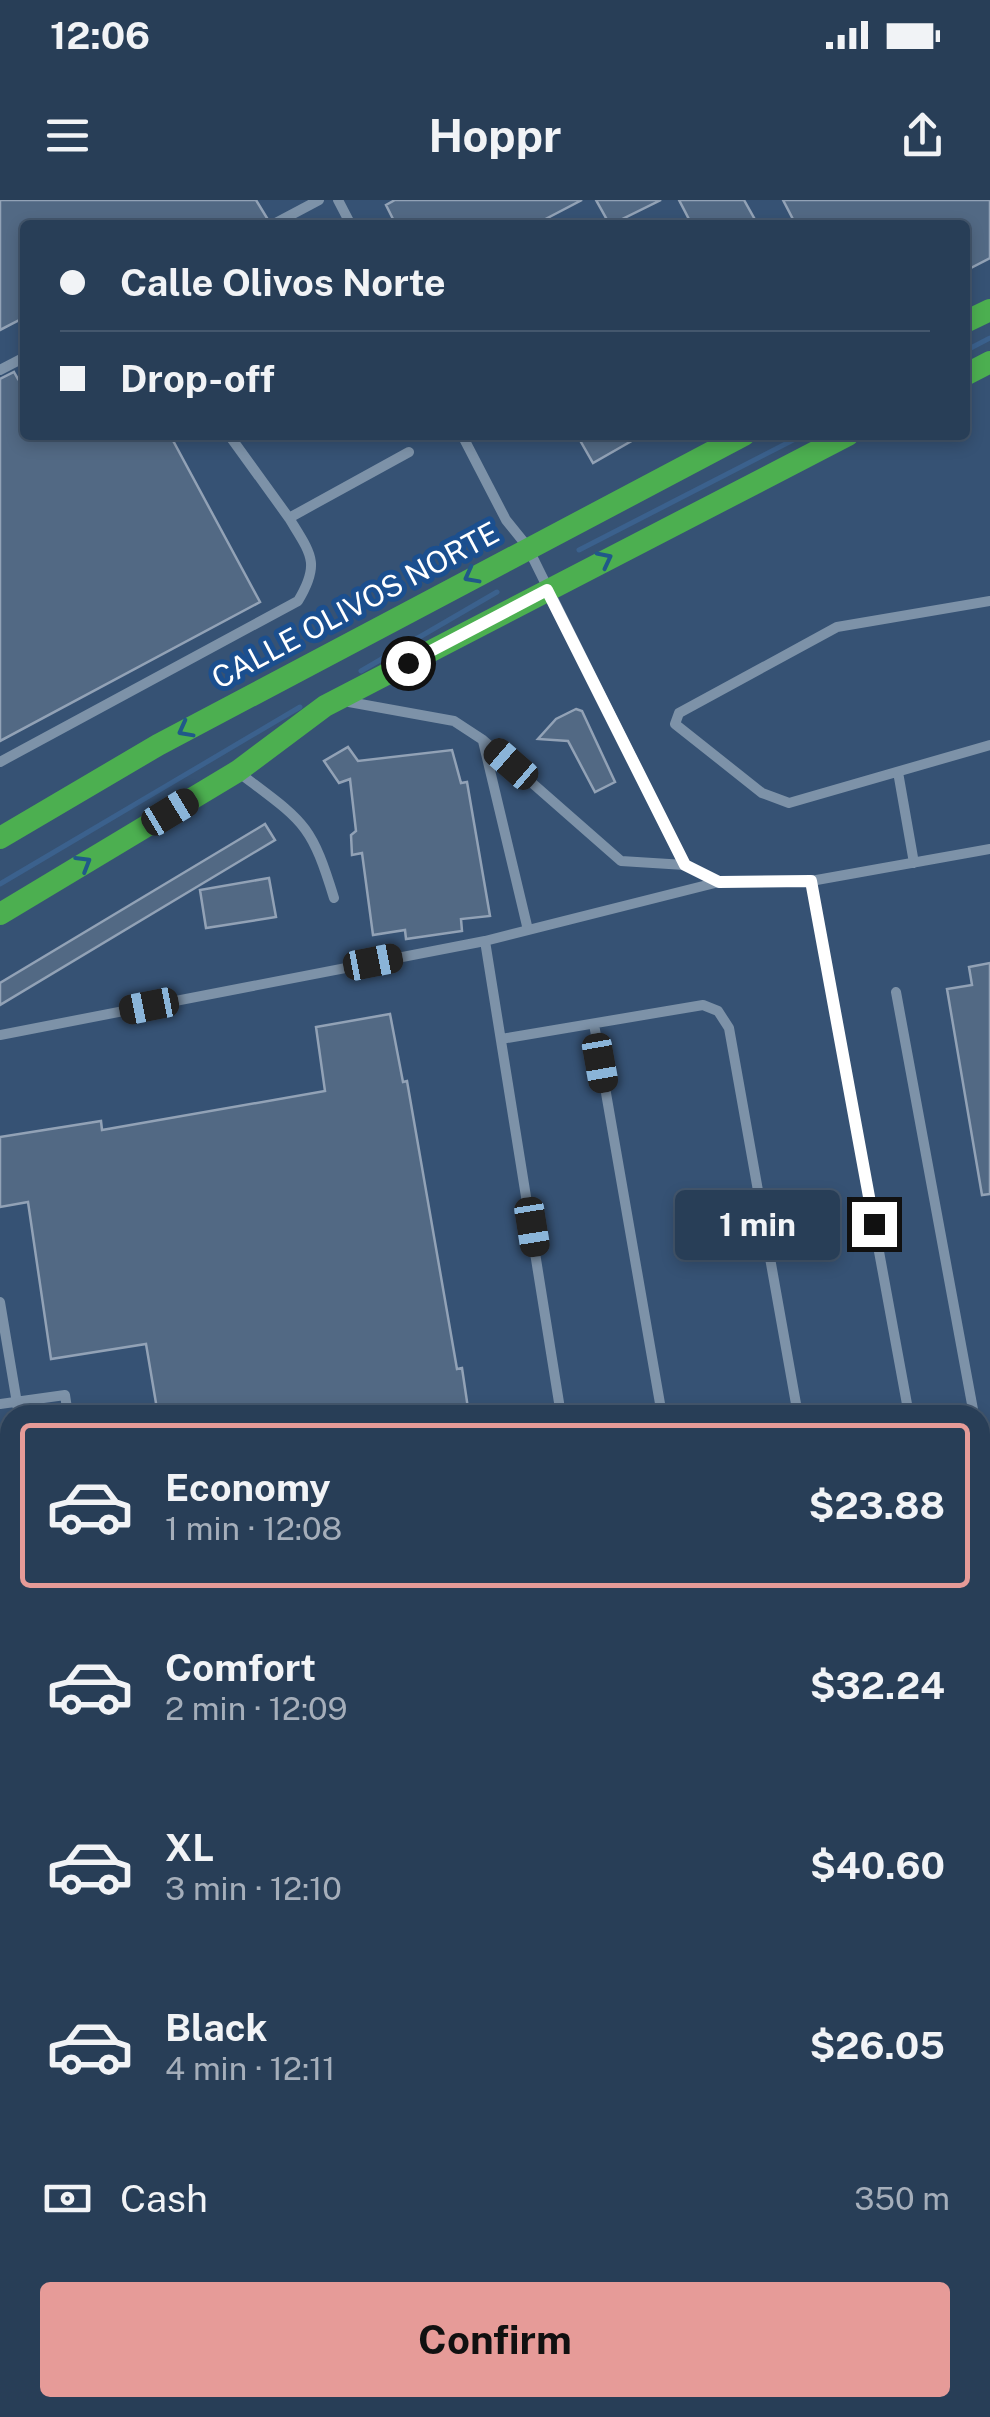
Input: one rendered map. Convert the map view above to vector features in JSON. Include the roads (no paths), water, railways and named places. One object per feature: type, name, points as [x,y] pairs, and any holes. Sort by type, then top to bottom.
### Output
[{"type":"main road","name":"CALLE OLIVOS NORTE","points":[[0,838],[131,760],[526,546],[734,440]]},
{"type":"main road","points":[[0,914],[238,771],[302,721],[338,700],[838,440]]},
{"type":"lane","points":[[281,220],[319,200]]},
{"type":"lane","points":[[0,762],[298,601],[313,576],[311,553],[233,440]]},
{"type":"lane","points":[[465,440],[506,520],[526,546],[685,865]]},
{"type":"lane","points":[[289,518],[409,452]]},
{"type":"lane","points":[[990,601],[837,627],[679,713],[676,724],[762,793],[789,803],[990,746]]},
{"type":"lane","points":[[338,700],[454,720],[483,740],[620,861],[685,865],[719,882]]},
{"type":"lane","points":[[483,740],[528,930]]},
{"type":"lane","points":[[238,771],[301,820],[317,843],[334,898]]},
{"type":"lane","points":[[898,772],[914,863]]},
{"type":"lane","points":[[0,1035],[485,941],[719,882],[811,881],[990,849]]},
{"type":"lane","points":[[811,881],[906,1405]]},
{"type":"lane","points":[[485,941],[560,1405]]},
{"type":"lane","points":[[896,992],[972,1405]]},
{"type":"lane","points":[[502,1039],[703,1006],[718,1011],[730,1028],[796,1405]]},
{"type":"lane","points":[[594,1024],[660,1405]]},
{"type":"lane","points":[[0,1302],[17,1405]]},
{"type":"lane","points":[[0,1404],[65,1395],[66,1405]]},
{"type":"waterway","points":[[970,348],[990,338]]},
{"type":"waterway","points":[[579,550],[793,440]]},
{"type":"waterway","points":[[361,671],[497,592]]},
{"type":"waterway","points":[[0,884],[300,707]]}]
